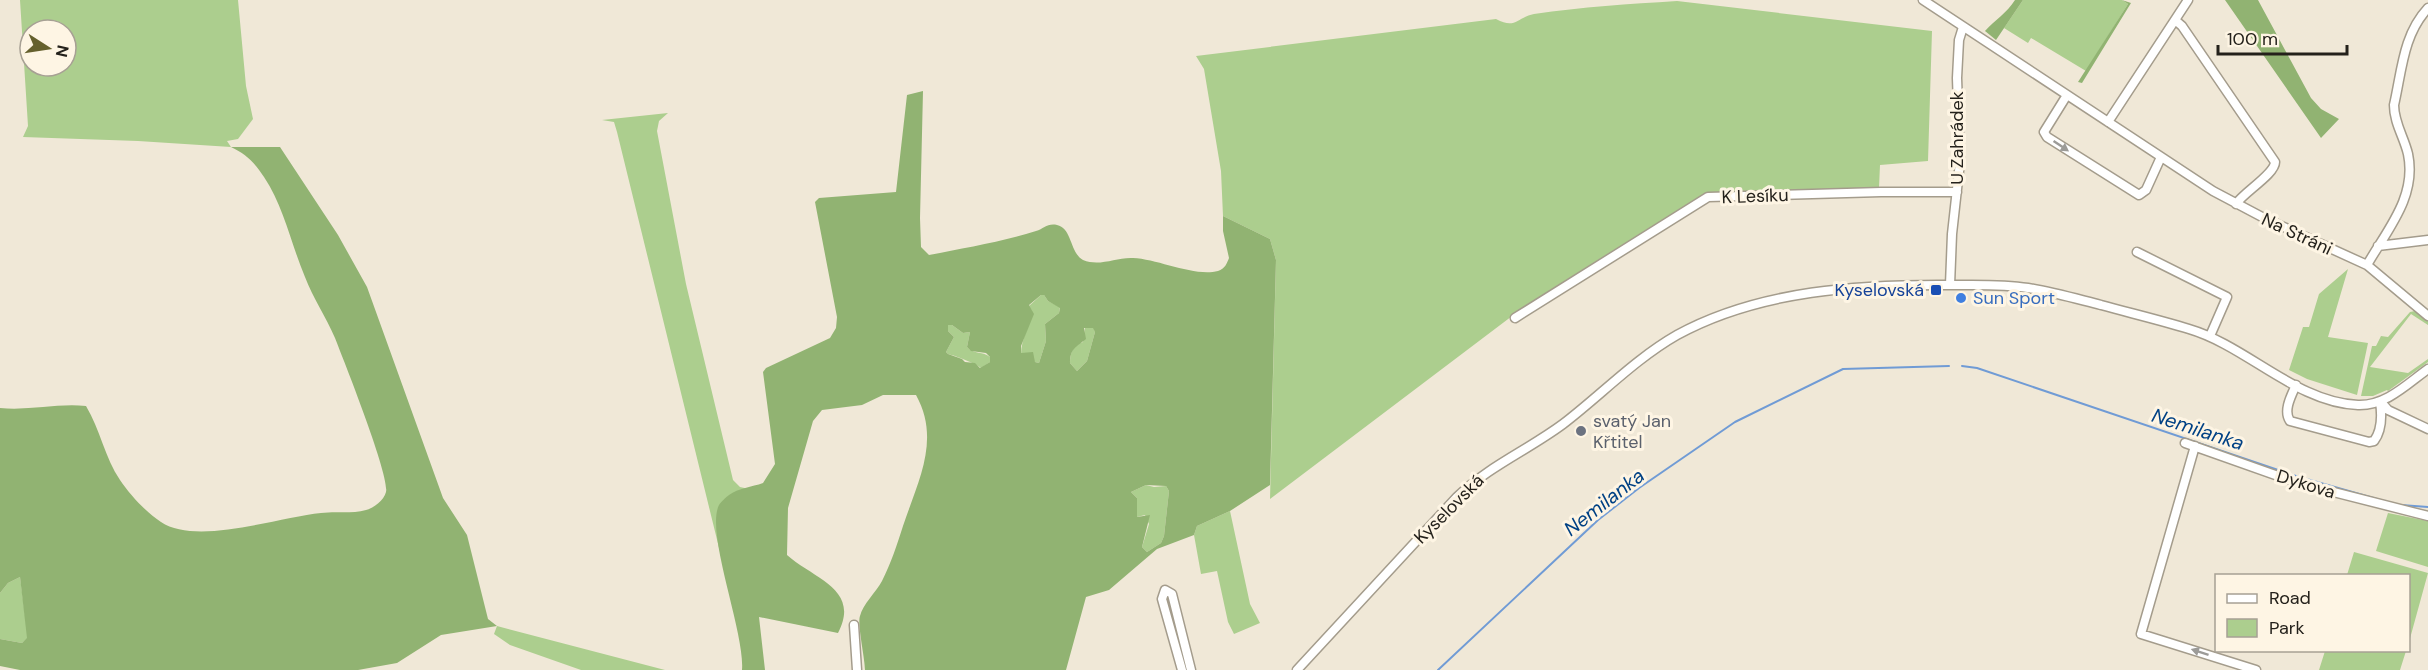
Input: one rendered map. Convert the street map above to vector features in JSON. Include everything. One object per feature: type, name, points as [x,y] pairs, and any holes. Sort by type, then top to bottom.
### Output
[{"type":"street","name":"Na Stráni","points":[[1923,0],[2236,204],[2367,265],[2428,316]]},
{"type":"street","points":[[2108,122],[2188,0]]},
{"type":"street","points":[[2367,265],[2397,216],[2409,186],[2411,172],[2407,151],[2394,114],[2394,105],[2406,46],[2412,31],[2428,8]]},
{"type":"street","points":[[2175,20],[2182,26],[2275,162],[2273,170],[2236,204]]},
{"type":"street","name":"U Zahrádek","points":[[1950,285],[1952,234],[1961,153],[1957,78],[1959,40],[1963,27]]},
{"type":"street","points":[[2067,95],[2044,132],[2047,137],[2079,159],[2139,195],[2146,190],[2161,157]]},
{"type":"street","name":"K Lesíku","points":[[1515,318],[1708,197],[1957,192]]},
{"type":"street","points":[[2378,246],[2428,240]]},
{"type":"street","points":[[2137,252],[2227,297],[2210,336]]},
{"type":"street","name":"Kyselovská","points":[[1297,670],[1474,480],[1556,428],[1649,353],[1677,336],[1730,312],[1770,301],[1868,287],[1998,285],[2036,289],[2210,336],[2296,385],[2344,403],[2359,405],[2380,402]]},
{"type":"street","points":[[2380,402],[2428,369]]},
{"type":"street","points":[[2296,385],[2287,412],[2290,421],[2370,442],[2378,436],[2382,417],[2380,402]]},
{"type":"street","points":[[2380,402],[2388,410],[2428,429]]},
{"type":"street","name":"Dykova","points":[[2186,443],[2298,483],[2428,516]]},
{"type":"street","points":[[2195,446],[2141,634],[2256,670]]},
{"type":"street","points":[[1182,670],[1162,599],[1165,590],[1172,594],[1191,670]]},
{"type":"street","points":[[854,626],[857,670]]},
{"type":"green space","points":[[20,0],[238,0],[246,86],[253,119],[238,139],[227,141],[231,147],[23,137],[28,126],[25,78],[78,78],[78,18],[21,18]]},
{"type":"green space","points":[[2015,0],[2023,0],[1996,40],[1985,31],[2005,13]]},
{"type":"green space","points":[[2023,0],[2122,0],[2128,4],[2086,71],[2031,38],[2028,43],[2004,28]]},
{"type":"green space","points":[[2122,0],[2131,3],[2082,83],[2078,82],[2128,4]]},
{"type":"green space","points":[[2225,0],[2258,0],[2311,98],[2321,109],[2339,119],[2321,138]]},
{"type":"green space","points":[[1677,1],[1932,31],[1928,161],[1880,165],[1879,188],[1708,194],[1524,307],[1270,499],[1276,260],[1270,239],[1223,216],[1221,171],[1204,69],[1196,56],[1496,19],[1512,23],[1534,14],[1570,9]]},
{"type":"green space","points":[[923,91],[921,247],[929,255],[1009,238],[1036,231],[1048,225],[1057,225],[1066,231],[1079,257],[1089,262],[1133,258],[1187,270],[1208,272],[1222,269],[1229,258],[1223,231],[1223,216],[1270,239],[1276,260],[1270,485],[1230,511],[1197,526],[1194,535],[1157,549],[1109,590],[1086,597],[1066,670],[865,670],[860,616],[882,581],[896,547],[920,477],[927,444],[927,428],[916,395],[883,395],[862,405],[822,410],[813,421],[788,508],[787,555],[831,586],[839,595],[844,606],[844,618],[838,633],[759,617],[765,670],[742,670],[738,632],[717,537],[716,519],[719,505],[725,498],[741,489],[763,483],[775,464],[763,372],[766,368],[830,338],[836,328],[837,317],[815,202],[819,198],[896,192],[907,95]],"holes":[[[1044,295],[1048,301],[1060,308],[1059,313],[1045,324],[1046,341],[1039,363],[1035,362],[1033,352],[1021,353],[1021,346],[1034,314],[1029,305]],[[948,325],[952,325],[963,333],[970,332],[967,347],[971,351],[986,353],[990,357],[990,362],[980,368],[975,363],[965,362],[948,354],[946,352],[954,337],[948,331]],[[1084,328],[1093,328],[1095,332],[1087,361],[1077,371],[1070,363],[1071,354],[1086,339]],[[1146,485],[1166,486],[1169,491],[1164,536],[1161,543],[1147,552],[1142,547],[1150,515],[1137,517],[1137,498],[1131,492]]]},
{"type":"green space","points":[[668,113],[659,121],[657,131],[686,284],[733,480],[740,487],[749,489],[739,490],[717,530],[722,560],[617,132],[614,122],[602,120]]},
{"type":"green space","points":[[231,147],[280,147],[338,235],[367,287],[443,498],[467,535],[488,619],[497,626],[441,635],[397,663],[358,670],[20,670],[0,666],[0,639],[22,643],[27,638],[20,577],[8,583],[0,593],[0,408],[86,406],[110,462],[124,486],[150,514],[176,529],[216,531],[321,513],[361,511],[375,506],[385,495],[381,464],[365,418],[335,338],[305,277],[277,201],[257,167],[246,156]]},
{"type":"green space","points":[[2348,269],[2328,337],[2368,343],[2357,395],[2307,379],[2289,370],[2303,327],[2309,327],[2319,294]]},
{"type":"green space","points":[[1041,295],[1060,307],[1059,313],[1045,324],[1046,341],[1039,363],[1028,354],[1021,354],[1032,311],[1029,306]]},
{"type":"green space","points":[[2415,311],[2428,320],[2428,325],[2411,314],[2370,367],[2408,373],[2428,359],[2428,362],[2388,391],[2373,396],[2361,396],[2372,346],[2376,346],[2381,336],[2388,337],[2410,312]]},
{"type":"green space","points":[[948,325],[952,325],[963,333],[970,332],[967,347],[987,355],[990,357],[990,362],[981,368],[948,354],[946,352],[954,337],[948,331]]},
{"type":"green space","points":[[1085,328],[1094,328],[1095,332],[1087,361],[1077,371],[1070,363],[1071,356],[1074,347],[1083,342]]},
{"type":"green space","points":[[1146,485],[1166,486],[1169,491],[1164,536],[1161,543],[1147,552],[1142,547],[1149,524],[1145,515],[1137,517],[1137,498],[1131,492]]},
{"type":"green space","points":[[1230,511],[1250,604],[1260,623],[1234,634],[1228,622],[1217,571],[1201,574],[1194,535],[1197,526]]},
{"type":"green space","points":[[2388,513],[2428,521],[2428,567],[2376,551]]},
{"type":"green space","points":[[2354,552],[2428,573],[2410,638],[2410,574],[2347,574]]},
{"type":"green space","points":[[20,577],[28,638],[22,643],[0,639],[0,593],[8,583]]},
{"type":"green space","points":[[497,626],[665,670],[581,670],[510,645],[494,634]]},
{"type":"green space","points":[[2324,652],[2406,652],[2400,670],[2319,670]]},
{"type":"waterway","name":"Nemilanka","points":[[1438,670],[1598,520],[1639,488],[1735,422],[1843,369],[1949,366]]},
{"type":"waterway","name":"Nemilanka","points":[[1962,366],[1977,368],[2296,476],[2384,501]]},
{"type":"waterway","name":"Nemilanka","points":[[2401,505],[2428,507]]},
{"type":"place","name":"Kyselovská","points":[[1936,290]]},
{"type":"place","name":"Sun Sport","points":[[1961,298]]},
{"type":"place","name":"svatý Jan Křtitel","points":[[1581,431]]}]
